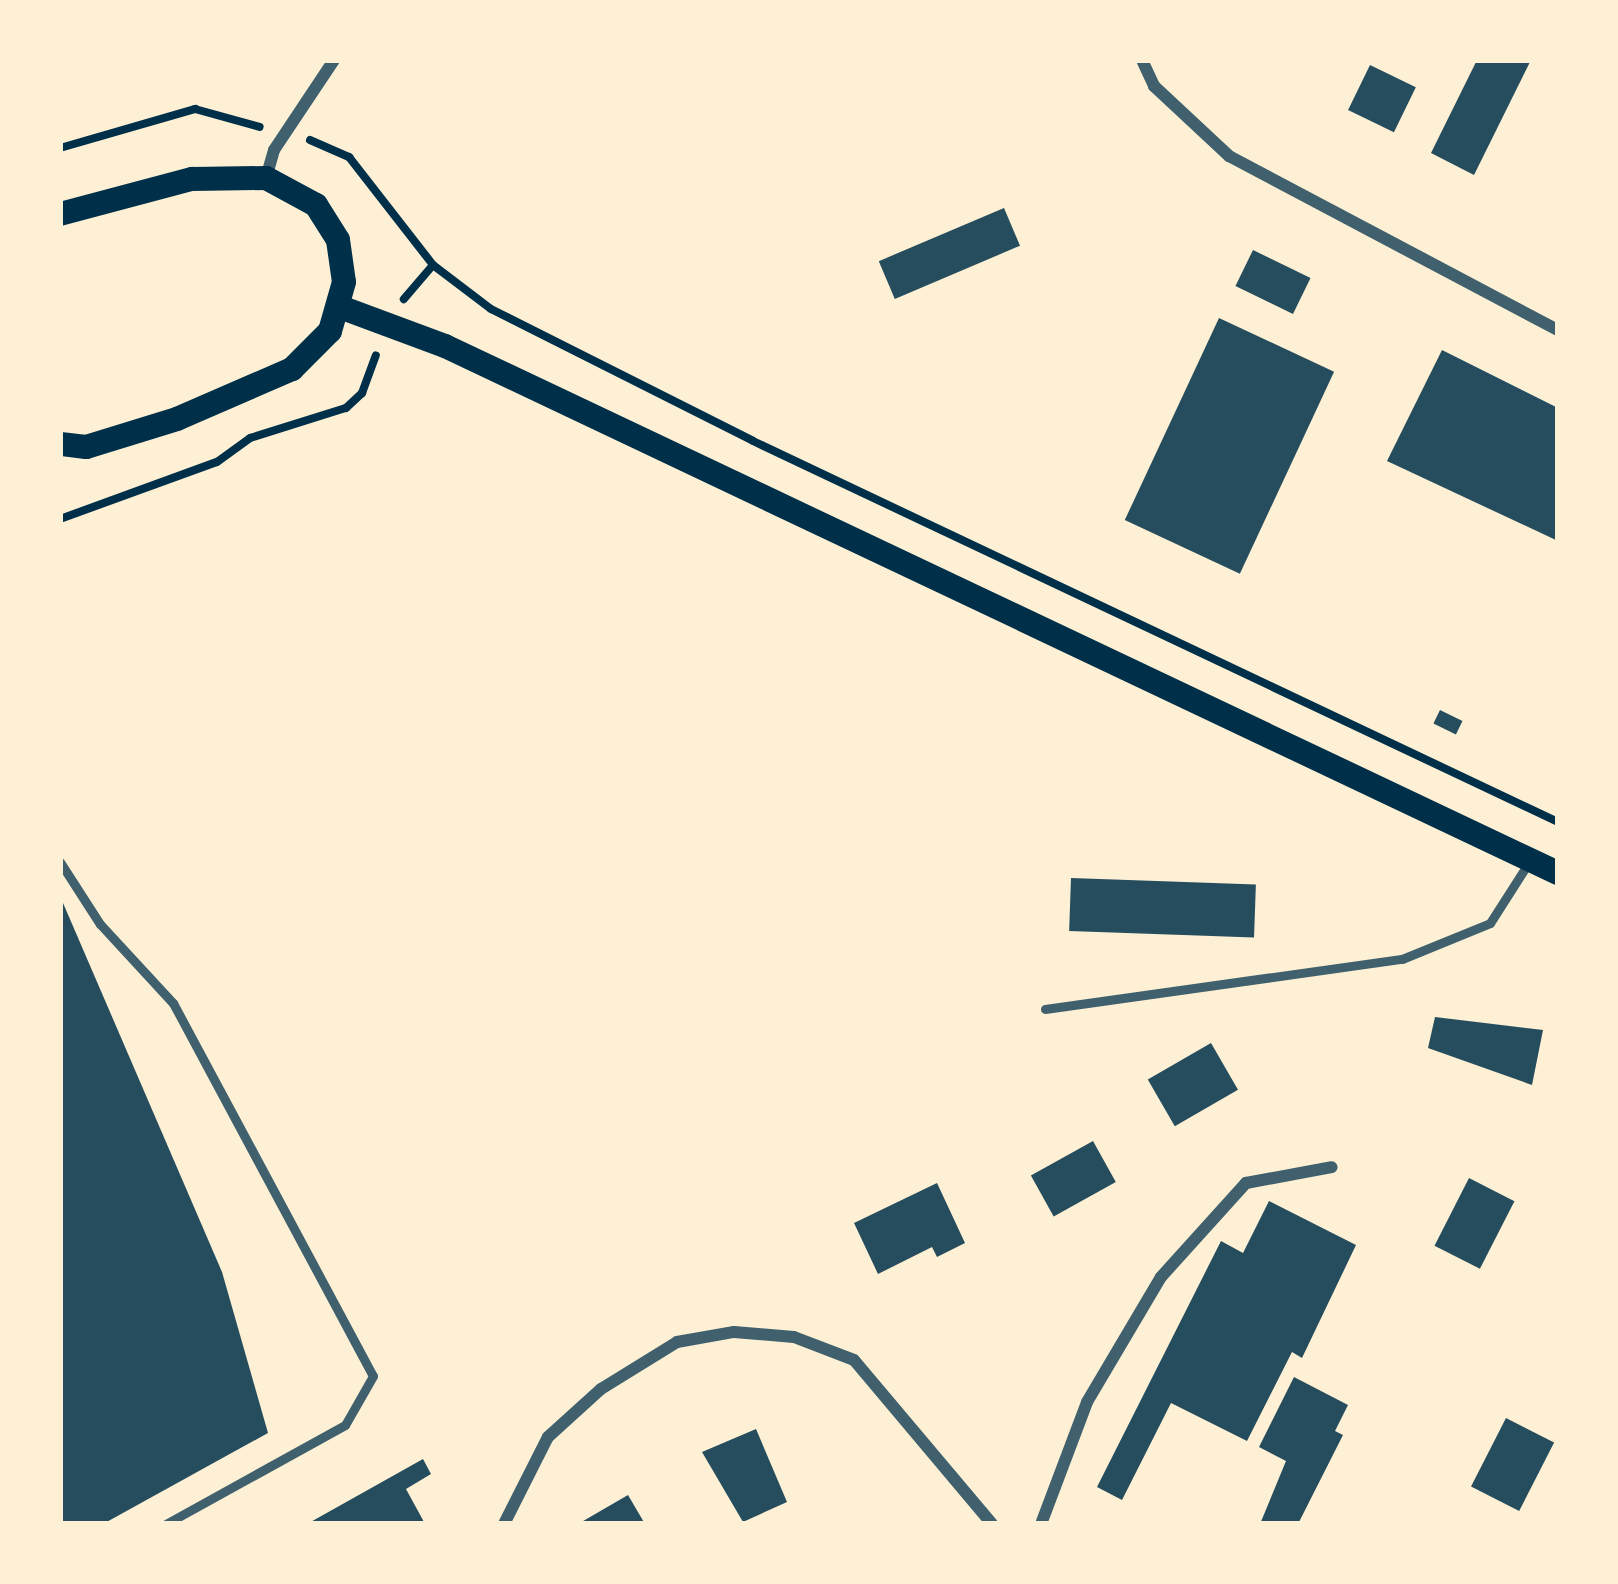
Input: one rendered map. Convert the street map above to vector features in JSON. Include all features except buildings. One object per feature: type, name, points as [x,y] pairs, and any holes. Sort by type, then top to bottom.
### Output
[{"type":"main road","points":[[60,214],[192,179],[266,178],[316,205],[338,240],[340,307],[316,346],[257,388],[86,446],[60,444]]},
{"type":"main road","points":[[340,307],[465,355],[1558,873]]},
{"type":"street","points":[[266,178],[274,150],[334,60]]},
{"type":"street","points":[[1142,60],[1154,86],[1229,156],[1558,330]]},
{"type":"street","points":[[1041,1524],[1087,1402],[1161,1277],[1246,1183],[1332,1167]]},
{"type":"street","points":[[504,1524],[548,1437],[601,1389],[676,1342],[734,1332],[794,1336],[854,1360],[992,1524]]},
{"type":"lane","points":[[1045,1009],[1402,958],[1490,923],[1531,860]]},
{"type":"lane","points":[[60,862],[100,924],[183,1019],[373,1376],[345,1425],[166,1524]]},
{"type":"path","points":[[60,148],[176,112],[240,122]]},
{"type":"path","points":[[329,145],[349,157],[433,266],[490,309],[753,441],[1558,822]]},
{"type":"path","points":[[407,294],[433,266]]},
{"type":"path","points":[[60,519],[218,462],[250,438],[326,417],[362,393],[371,371]]}]
